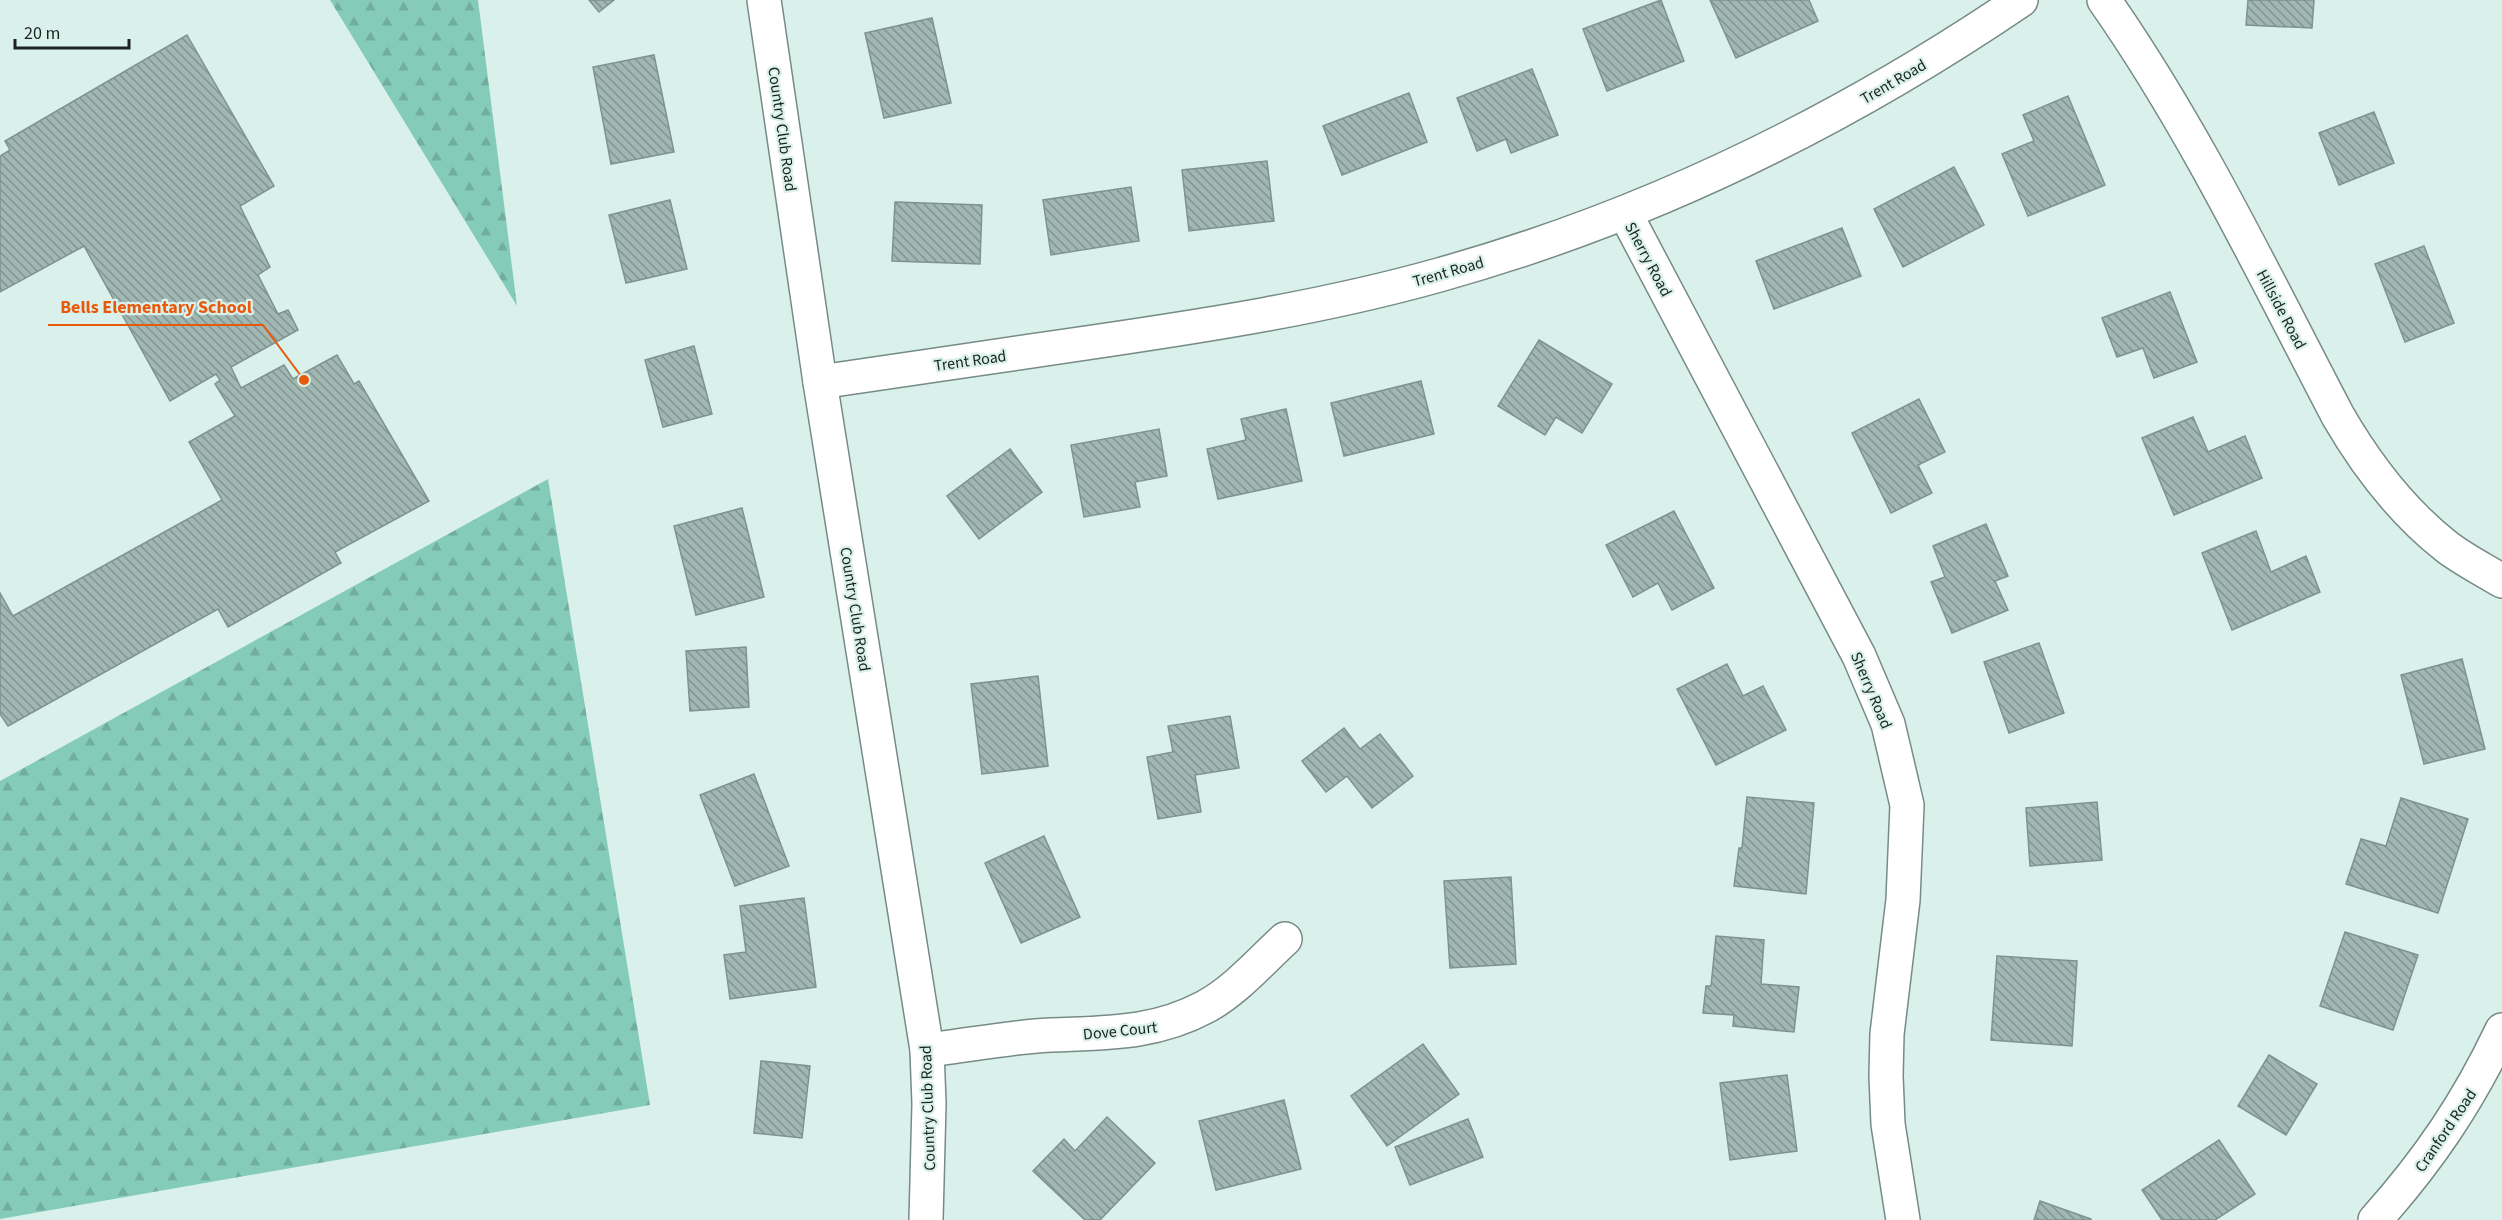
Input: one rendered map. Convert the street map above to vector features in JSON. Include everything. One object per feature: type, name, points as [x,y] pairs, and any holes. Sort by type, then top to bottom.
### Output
[{"type":"street","name":"Country Club Road","points":[[765,0],[820,382],[927,1050],[930,1104],[926,1220]]},
{"type":"street","name":"Trent Road","points":[[820,382],[1258,317],[1439,275],[1625,213],[1748,159],[1871,95],[1966,38],[2021,0]]},
{"type":"street","name":"Hillside Road","points":[[2104,0],[2134,43],[2201,155],[2360,454],[2388,492],[2417,520],[2448,547],[2502,581]]},
{"type":"street","name":"Sherry Road","points":[[1625,213],[1859,656],[1888,724],[1907,805],[1903,900],[1887,1034],[1886,1076],[1888,1124],[1903,1220]]},
{"type":"street","name":"Dove Court","points":[[927,1050],[1035,1036],[1107,1033],[1164,1025],[1206,1006],[1241,980],[1285,939]]},
{"type":"street","name":"Cranford Road","points":[[2375,1220],[2412,1179],[2446,1132],[2477,1081],[2502,1030]]},
{"type":"green space","points":[[330,0],[478,0],[517,306]]},
{"type":"green space","points":[[548,479],[650,1105],[0,1219],[0,781]]},
{"type":"building","points":[[589,0],[614,0],[599,12]]},
{"type":"building","points":[[1661,0],[1684,61],[1607,91],[1583,29]]},
{"type":"building","points":[[1710,0],[1809,0],[1818,21],[1736,58]]},
{"type":"building","points":[[2248,0],[2314,0],[2312,28],[2246,25]]},
{"type":"building","points":[[932,18],[951,103],[884,118],[865,33]]},
{"type":"building","points":[[187,35],[274,186],[240,206],[270,267],[258,275],[278,314],[288,310],[298,330],[231,367],[241,388],[284,365],[293,379],[337,355],[354,384],[359,381],[429,501],[335,552],[341,563],[228,627],[218,609],[8,726],[0,714],[0,593],[13,616],[222,500],[189,442],[235,416],[215,384],[220,380],[216,374],[170,401],[84,246],[0,292],[0,156],[10,150],[5,141]]},
{"type":"building","points":[[654,55],[674,152],[611,164],[593,67]]},
{"type":"building","points":[[1532,69],[1558,135],[1511,153],[1506,139],[1477,151],[1457,98]]},
{"type":"building","points":[[1409,93],[1427,142],[1342,175],[1323,126]]},
{"type":"building","points":[[2068,96],[2105,185],[2028,216],[2002,154],[2034,141],[2023,115]]},
{"type":"building","points":[[2374,112],[2394,163],[2339,185],[2319,133]]},
{"type":"building","points":[[1267,161],[1274,221],[1189,231],[1182,170]]},
{"type":"building","points":[[1954,167],[1984,225],[1903,267],[1874,209]]},
{"type":"building","points":[[1131,187],[1139,241],[1051,255],[1043,200]]},
{"type":"building","points":[[670,200],[687,269],[626,283],[609,215]]},
{"type":"building","points":[[895,202],[982,205],[980,264],[892,261]]},
{"type":"building","points":[[1842,228],[1861,276],[1774,309],[1756,261]]},
{"type":"building","points":[[2424,246],[2454,323],[2405,342],[2375,264]]},
{"type":"building","points":[[2170,292],[2197,362],[2154,378],[2143,348],[2117,357],[2102,318]]},
{"type":"building","points":[[1539,340],[1612,384],[1582,433],[1556,417],[1545,435],[1498,406]]},
{"type":"building","points":[[694,346],[712,414],[663,427],[645,360]]},
{"type":"building","points":[[1421,381],[1434,434],[1344,456],[1331,403]]},
{"type":"building","points":[[1919,399],[1945,452],[1918,465],[1932,493],[1891,513],[1852,433]]},
{"type":"building","points":[[1286,409],[1302,481],[1218,499],[1207,449],[1246,440],[1241,419]]},
{"type":"building","points":[[2193,417],[2208,452],[2245,436],[2262,478],[2174,515],[2142,438]]},
{"type":"building","points":[[1159,429],[1167,476],[1135,482],[1140,507],[1084,517],[1071,445]]},
{"type":"building","points":[[1010,449],[1042,492],[979,539],[947,496]]},
{"type":"building","points":[[742,508],[764,597],[696,615],[674,526]]},
{"type":"building","points":[[1674,511],[1714,588],[1672,610],[1658,583],[1633,597],[1606,545]]},
{"type":"building","points":[[1986,524],[2008,576],[1995,581],[2008,610],[1952,633],[1931,582],[1945,577],[1933,546]]},
{"type":"building","points":[[2256,531],[2271,572],[2306,556],[2320,592],[2232,630],[2202,553]]},
{"type":"building","points":[[2039,643],[2064,713],[2009,733],[1984,662]]},
{"type":"building","points":[[746,647],[749,707],[690,711],[686,651]]},
{"type":"building","points":[[2462,659],[2485,749],[2424,764],[2401,675]]},
{"type":"building","points":[[1727,664],[1743,696],[1763,686],[1786,730],[1716,765],[1677,689]]},
{"type":"building","points":[[1038,676],[1048,766],[982,774],[971,684]]},
{"type":"building","points":[[1230,716],[1239,768],[1195,775],[1201,812],[1158,819],[1147,757],[1173,752],[1168,726]]},
{"type":"building","points":[[1344,728],[1360,749],[1380,734],[1413,776],[1372,808],[1347,776],[1326,792],[1302,761]]},
{"type":"building","points":[[754,774],[789,866],[735,886],[700,795]]},
{"type":"building","points":[[1747,797],[1814,803],[1806,894],[1734,886],[1739,848],[1742,848]]},
{"type":"building","points":[[2401,798],[2468,819],[2438,913],[2346,884],[2361,839],[2386,846]]},
{"type":"building","points":[[2097,802],[2102,860],[2030,866],[2026,808]]},
{"type":"building","points":[[1044,836],[1080,917],[1021,943],[985,863]]},
{"type":"building","points":[[1511,877],[1516,964],[1450,968],[1444,881]]},
{"type":"building","points":[[804,898],[816,987],[730,999],[724,955],[746,952],[740,906]]},
{"type":"building","points":[[2345,932],[2418,955],[2393,1030],[2320,1006]]},
{"type":"building","points":[[1716,936],[1764,940],[1761,984],[1799,987],[1794,1032],[1733,1026],[1734,1015],[1703,1013],[1706,986],[1711,986]]},
{"type":"building","points":[[1997,956],[2077,961],[2072,1046],[1991,1040]]},
{"type":"building","points":[[1423,1044],[1459,1094],[1387,1146],[1351,1096]]},
{"type":"building","points":[[2269,1055],[2317,1084],[2286,1135],[2238,1106]]},
{"type":"building","points":[[761,1061],[810,1066],[802,1138],[754,1133]]},
{"type":"building","points":[[1787,1075],[1797,1151],[1730,1160],[1720,1083]]},
{"type":"building","points":[[1284,1100],[1301,1169],[1216,1190],[1199,1121]]},
{"type":"building","points":[[1107,1117],[1155,1163],[1100,1220],[1085,1220],[1033,1171],[1064,1139],[1075,1151]]},
{"type":"building","points":[[1468,1119],[1483,1157],[1410,1185],[1395,1147]]},
{"type":"building","points":[[2219,1140],[2255,1194],[2215,1220],[2162,1220],[2142,1190]]},
{"type":"building","points":[[2040,1201],[2091,1219],[2091,1220],[2034,1220]]},
{"type":"place","name":"Bells Elementary School","points":[[304,380]]}]
